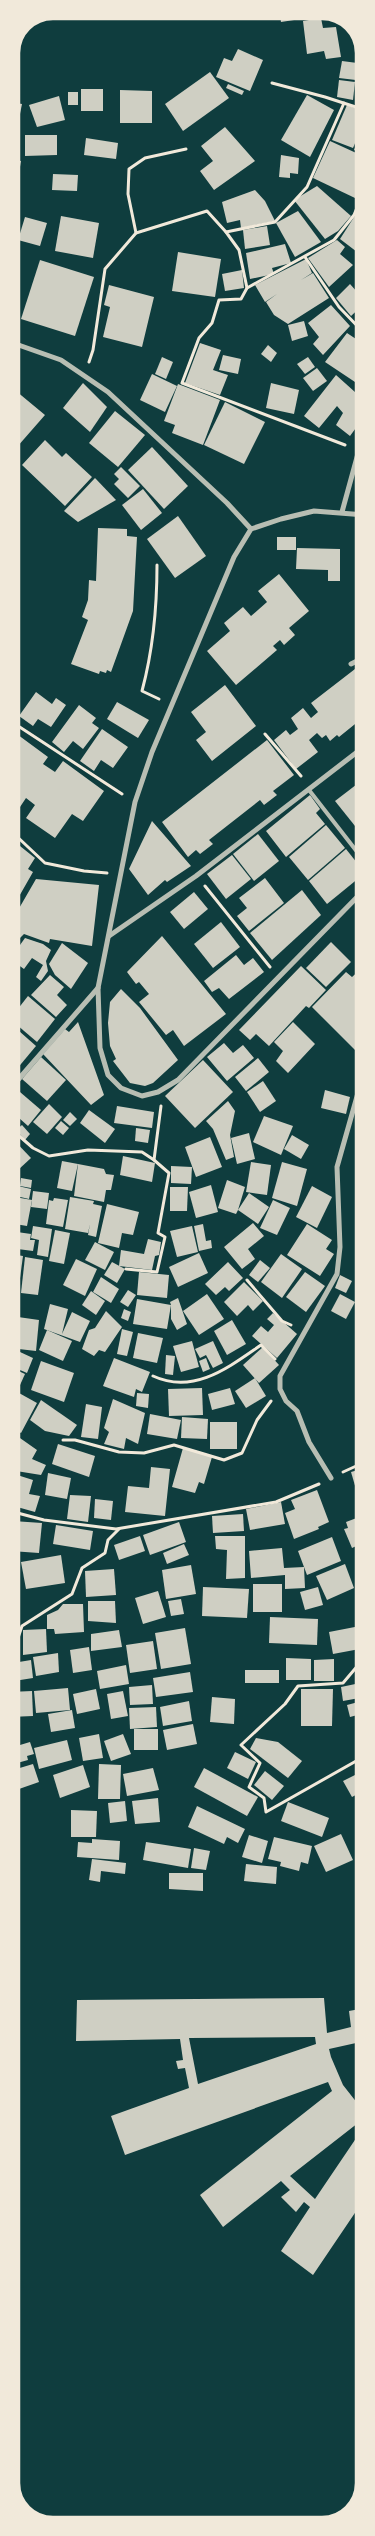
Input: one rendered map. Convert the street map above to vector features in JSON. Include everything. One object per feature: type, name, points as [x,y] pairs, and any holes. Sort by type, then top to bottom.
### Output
[{"type":"street","points":[[19,345],[61,360],[108,392],[228,503],[251,529]]},
{"type":"street","points":[[342,512],[356,458]]},
{"type":"street","points":[[356,514],[314,511],[251,529],[234,557],[152,752],[135,802],[98,988],[100,1048],[108,1075],[121,1088],[142,1096],[158,1092],[178,1080],[356,898]]},
{"type":"street","points":[[351,664],[356,662]]},
{"type":"street","points":[[109,936],[196,876],[356,753]]},
{"type":"street","points":[[19,1079],[98,988]]},
{"type":"street","points":[[331,1478],[309,1442],[296,1411],[286,1401],[280,1389],[280,1376],[336,1274],[340,1246],[338,1167],[356,1100]]},
{"type":"lane","points":[[310,789],[356,850]]},
{"type":"path","points":[[272,83],[356,107]]},
{"type":"path","points":[[226,232],[275,222],[307,187],[344,103]]},
{"type":"path","points":[[136,233],[128,194],[129,169],[145,158],[186,148]]},
{"type":"path","points":[[84,376],[93,350],[105,269],[136,233],[207,211],[239,250],[247,288]]},
{"type":"path","points":[[356,211],[334,240],[247,288],[241,299],[219,300],[212,323],[199,338],[182,383],[356,449]]},
{"type":"path","points":[[305,257],[339,307],[356,325]]},
{"type":"path","points":[[157,565],[157,601],[147,672],[142,691],[171,705]]},
{"type":"path","points":[[19,727],[135,802]]},
{"type":"path","points":[[265,734],[310,789]]},
{"type":"path","points":[[19,838],[45,863],[84,871],[120,874]]},
{"type":"path","points":[[196,876],[279,977]]},
{"type":"path","points":[[154,1160],[162,1102],[158,1092]]},
{"type":"path","points":[[19,1136],[33,1148],[49,1156],[88,1150],[142,1152],[169,1173],[158,1233],[165,1237],[157,1272],[126,1269]]},
{"type":"path","points":[[247,1280],[282,1321],[305,1333]]},
{"type":"path","points":[[153,1376],[163,1381],[187,1383],[210,1378],[261,1345],[285,1367]]},
{"type":"path","points":[[63,1440],[76,1440],[119,1452],[144,1453],[174,1445],[224,1460],[242,1453],[257,1420],[280,1389]]},
{"type":"path","points":[[19,1513],[52,1522],[120,1529],[276,1502],[356,1466]]},
{"type":"path","points":[[19,1635],[22,1626],[72,1594],[82,1568],[106,1554],[108,1540],[120,1529]]},
{"type":"path","points":[[356,1668],[343,1683],[298,1686],[285,1704],[240,1745],[260,1763],[249,1787],[264,1798],[266,1812],[356,1761]]},
{"type":"building","points":[[280,19],[301,19],[281,22]]},
{"type":"building","points":[[321,19],[323,28],[336,27],[341,57],[326,59],[324,51],[307,54],[303,21]]},
{"type":"building","points":[[238,49],[263,60],[250,91],[216,77],[224,58],[232,61]]},
{"type":"building","points":[[342,61],[356,63],[356,80],[339,78]]},
{"type":"building","points":[[210,72],[229,98],[183,131],[165,104]]},
{"type":"building","points":[[339,80],[355,82],[353,100],[337,97]]},
{"type":"building","points":[[228,84],[244,91],[242,95],[226,88]]},
{"type":"building","points":[[81,89],[103,89],[103,111],[81,111]]},
{"type":"building","points":[[120,90],[152,91],[152,123],[120,123]]},
{"type":"building","points":[[68,92],[78,92],[78,105],[68,105]]},
{"type":"building","points":[[307,95],[334,110],[310,157],[281,140]]},
{"type":"building","points":[[59,96],[65,120],[37,127],[29,105]]},
{"type":"building","points":[[19,104],[22,104],[19,119]]},
{"type":"building","points":[[347,105],[356,108],[356,141],[353,148],[332,140]]},
{"type":"building","points":[[225,127],[255,161],[214,190],[200,171],[213,161],[201,146]]},
{"type":"building","points":[[25,135],[57,135],[57,155],[25,156]]},
{"type":"building","points":[[86,138],[118,143],[116,159],[84,155]]},
{"type":"building","points":[[330,141],[356,153],[355,198],[313,178]]},
{"type":"building","points":[[281,155],[299,158],[298,174],[290,173],[290,178],[279,177]]},
{"type":"building","points":[[53,174],[78,175],[77,191],[52,190]]},
{"type":"building","points":[[317,186],[351,216],[338,231],[325,239],[294,200]]},
{"type":"building","points":[[255,190],[265,201],[275,221],[241,228],[240,220],[227,223],[222,202]]},
{"type":"building","points":[[298,211],[321,242],[295,257],[276,223]]},
{"type":"building","points":[[356,214],[356,251],[340,239]]},
{"type":"building","points":[[61,216],[99,223],[93,258],[55,251]]},
{"type":"building","points":[[25,217],[47,223],[40,246],[19,240]]},
{"type":"building","points":[[267,226],[270,245],[245,249],[243,230]]},
{"type":"building","points":[[337,240],[345,247],[340,254],[353,265],[329,287],[308,258]]},
{"type":"building","points":[[285,244],[291,263],[272,268],[274,274],[250,279],[246,253]]},
{"type":"building","points":[[178,252],[221,259],[215,297],[172,291]]},
{"type":"building","points":[[306,259],[312,273],[301,280],[313,273],[329,298],[288,324],[274,315],[266,302],[277,294],[265,302],[255,285]]},
{"type":"building","points":[[40,260],[94,277],[75,336],[21,319]]},
{"type":"building","points":[[242,270],[244,288],[225,291],[222,274]]},
{"type":"building","points":[[350,284],[356,291],[356,311],[351,316],[336,298]]},
{"type":"building","points":[[109,285],[154,297],[142,347],[103,337],[110,307],[104,305]]},
{"type":"building","points":[[331,305],[350,326],[323,355],[313,344],[319,337],[308,323]]},
{"type":"building","points":[[304,321],[308,336],[292,341],[288,325]]},
{"type":"building","points":[[347,333],[356,339],[356,383],[325,362]]},
{"type":"building","points":[[200,343],[221,350],[213,370],[228,375],[220,395],[185,383]]},
{"type":"building","points":[[268,345],[277,353],[271,362],[261,354]]},
{"type":"building","points":[[223,355],[241,359],[238,374],[219,370]]},
{"type":"building","points":[[162,357],[173,362],[166,379],[155,374]]},
{"type":"building","points":[[308,357],[315,367],[305,374],[297,364]]},
{"type":"building","points":[[317,368],[327,381],[313,391],[303,378]]},
{"type":"building","points":[[152,374],[177,386],[165,412],[140,400]]},
{"type":"building","points":[[336,375],[356,393],[356,428],[350,436],[336,425],[343,413],[337,406],[319,428],[304,416]]},
{"type":"building","points":[[83,383],[107,407],[90,432],[63,408]]},
{"type":"building","points":[[271,383],[299,390],[294,414],[266,408]]},
{"type":"building","points":[[178,384],[220,400],[203,445],[172,433],[175,425],[164,421]]},
{"type":"building","points":[[19,393],[45,415],[19,445]]},
{"type":"building","points":[[225,402],[265,422],[244,464],[204,445]]},
{"type":"building","points":[[115,411],[145,435],[118,467],[89,443]]},
{"type":"building","points":[[45,440],[62,457],[66,453],[92,477],[65,506],[22,465]]},
{"type":"building","points":[[152,447],[188,486],[164,509],[128,470]]},
{"type":"building","points":[[121,467],[140,486],[128,498],[114,484],[119,479],[114,474]]},
{"type":"building","points":[[95,478],[116,500],[78,522],[64,511]]},
{"type":"building","points":[[143,489],[162,513],[141,530],[122,505]]},
{"type":"building","points":[[178,516],[206,556],[175,578],[147,539]]},
{"type":"building","points":[[98,528],[127,529],[127,536],[137,537],[133,611],[111,672],[107,670],[106,673],[100,671],[99,674],[71,664],[88,620],[82,617],[88,600],[89,580],[96,581]]},
{"type":"building","points":[[277,537],[296,537],[296,550],[277,550]]},
{"type":"building","points":[[297,548],[340,549],[340,581],[328,581],[328,570],[296,569]]},
{"type":"building","points":[[279,574],[309,611],[289,628],[295,635],[284,645],[280,640],[273,646],[277,650],[236,685],[207,651],[230,631],[224,623],[243,607],[251,616],[267,602],[258,591]]},
{"type":"building","points":[[355,669],[356,670],[356,723],[339,737],[337,735],[330,741],[326,735],[322,738],[317,733],[309,740],[318,752],[296,769],[274,740],[286,730],[290,735],[298,729],[291,718],[303,708],[311,718],[318,712],[311,703]]},
{"type":"building","points":[[225,685],[256,726],[212,761],[196,740],[206,732],[191,712]]},
{"type":"building","points":[[36,692],[52,704],[56,698],[66,705],[51,727],[38,719],[33,726],[19,716]]},
{"type":"building","points":[[117,702],[149,720],[138,738],[107,719]]},
{"type":"building","points":[[79,705],[96,718],[92,723],[99,728],[83,749],[73,741],[64,752],[52,742]]},
{"type":"building","points":[[102,729],[128,747],[113,768],[101,760],[94,771],[80,761]]},
{"type":"building","points":[[19,736],[48,757],[43,764],[55,772],[63,761],[104,791],[83,821],[72,814],[55,838],[26,818],[35,805],[26,798],[19,808]]},
{"type":"building","points":[[267,740],[294,775],[273,791],[277,795],[264,805],[260,800],[209,840],[213,844],[200,854],[196,850],[188,857],[162,822]]},
{"type":"building","points":[[356,785],[356,825],[355,826],[335,801]]},
{"type":"building","points":[[310,795],[320,809],[316,813],[325,824],[286,857],[266,831]]},
{"type":"building","points":[[152,821],[191,866],[167,882],[165,880],[148,895],[129,869]]},
{"type":"building","points":[[326,825],[345,848],[308,880],[289,857]]},
{"type":"building","points":[[258,834],[279,861],[254,881],[233,854]]},
{"type":"building","points":[[19,845],[35,858],[28,869],[33,872],[19,896]]},
{"type":"building","points":[[346,849],[356,862],[356,880],[327,904],[309,881]]},
{"type":"building","points":[[232,855],[251,879],[226,899],[207,874]]},
{"type":"building","points":[[265,878],[284,903],[249,931],[237,916],[247,908],[239,898]]},
{"type":"building","points":[[36,879],[99,885],[92,946],[50,939],[49,943],[24,934],[20,938],[19,908]]},
{"type":"building","points":[[302,890],[321,915],[272,960],[250,933]]},
{"type":"building","points":[[194,892],[208,909],[184,929],[170,912]]},
{"type":"building","points":[[221,922],[240,947],[213,968],[194,944]]},
{"type":"building","points":[[162,936],[226,1014],[184,1046],[173,1030],[166,1035],[139,1002],[149,994],[139,982],[136,984],[127,972]]},
{"type":"building","points":[[25,938],[43,944],[51,950],[46,961],[48,971],[41,981],[36,977],[43,965],[32,958],[24,969],[19,965],[19,946]]},
{"type":"building","points":[[331,942],[351,962],[326,987],[306,968]]},
{"type":"building","points":[[62,943],[88,963],[71,989],[55,975],[49,964]]},
{"type":"building","points":[[236,955],[244,965],[253,958],[264,972],[229,999],[219,988],[212,992],[204,981]]},
{"type":"building","points":[[301,966],[326,990],[309,1008],[306,1006],[269,1046],[256,1034],[250,1040],[239,1030]]},
{"type":"building","points":[[346,972],[352,977],[356,973],[356,1051],[312,1007]]},
{"type":"building","points":[[50,975],[64,987],[57,995],[67,1005],[56,1017],[31,995]]},
{"type":"building","points":[[121,989],[140,1008],[178,1060],[153,1083],[145,1086],[130,1083],[113,1061],[116,1059],[110,1046],[108,1023],[110,1002]]},
{"type":"building","points":[[28,996],[55,1019],[37,1042],[19,1027],[19,1008]]},
{"type":"building","points":[[78,1022],[104,1095],[91,1105],[43,1054],[65,1029],[69,1032]]},
{"type":"building","points":[[293,1022],[315,1044],[288,1073],[276,1061],[283,1051],[274,1042]]},
{"type":"building","points":[[19,1031],[36,1046],[19,1066]]},
{"type":"building","points":[[224,1043],[233,1053],[243,1045],[254,1058],[227,1081],[207,1057]]},
{"type":"building","points":[[41,1057],[66,1080],[47,1101],[22,1079]]},
{"type":"building","points":[[258,1058],[269,1072],[246,1091],[235,1077]]},
{"type":"building","points":[[203,1060],[233,1092],[195,1128],[165,1096]]},
{"type":"building","points":[[263,1081],[276,1101],[260,1112],[247,1092]]},
{"type":"building","points":[[325,1090],[350,1097],[346,1114],[321,1108]]},
{"type":"building","points":[[19,1093],[41,1110],[28,1126],[19,1118]]},
{"type":"building","points":[[228,1101],[235,1111],[230,1135],[234,1157],[226,1160],[213,1129],[206,1121]]},
{"type":"building","points":[[49,1104],[62,1117],[47,1134],[33,1122]]},
{"type":"building","points":[[117,1106],[154,1112],[152,1128],[114,1123]]},
{"type":"building","points":[[89,1110],[115,1129],[105,1143],[80,1123]]},
{"type":"building","points":[[70,1112],[77,1119],[70,1126],[63,1120]]},
{"type":"building","points":[[264,1116],[293,1126],[281,1155],[253,1142]]},
{"type":"building","points":[[61,1121],[69,1128],[63,1135],[55,1128]]},
{"type":"building","points":[[22,1125],[30,1134],[25,1140],[19,1133],[19,1128]]},
{"type":"building","points":[[136,1128],[150,1130],[148,1143],[135,1141]]},
{"type":"building","points":[[249,1133],[255,1159],[237,1164],[231,1138]]},
{"type":"building","points":[[292,1135],[309,1145],[301,1159],[284,1149]]},
{"type":"building","points":[[210,1137],[222,1167],[196,1177],[185,1147]]},
{"type":"building","points":[[19,1145],[31,1158],[19,1169]]},
{"type":"building","points":[[123,1156],[155,1163],[152,1182],[120,1175]]},
{"type":"building","points":[[62,1161],[78,1164],[72,1191],[57,1188]]},
{"type":"building","points":[[251,1162],[271,1165],[267,1195],[246,1192]]},
{"type":"building","points":[[282,1162],[307,1169],[297,1206],[272,1198]]},
{"type":"building","points":[[78,1164],[104,1169],[106,1174],[114,1175],[111,1190],[106,1190],[104,1202],[74,1196]]},
{"type":"building","points":[[171,1166],[192,1167],[191,1184],[171,1183]]},
{"type":"building","points":[[21,1178],[32,1180],[31,1188],[20,1186]]},
{"type":"building","points":[[227,1180],[245,1187],[236,1214],[218,1208]]},
{"type":"building","points":[[211,1185],[218,1212],[196,1218],[189,1192]]},
{"type":"building","points":[[19,1186],[31,1189],[29,1199],[19,1197]]},
{"type":"building","points":[[312,1186],[332,1197],[317,1228],[296,1217]]},
{"type":"building","points":[[170,1187],[188,1187],[187,1211],[170,1211]]},
{"type":"building","points":[[33,1191],[49,1193],[47,1209],[31,1207]]},
{"type":"building","points":[[249,1193],[269,1207],[258,1224],[238,1210]]},
{"type":"building","points":[[70,1197],[94,1201],[93,1204],[102,1206],[96,1237],[88,1235],[90,1224],[88,1233],[65,1229]]},
{"type":"building","points":[[19,1198],[32,1200],[27,1226],[19,1225]]},
{"type":"building","points":[[54,1198],[68,1200],[63,1227],[46,1224],[49,1200],[53,1201]]},
{"type":"building","points":[[273,1200],[290,1208],[277,1235],[260,1228]]},
{"type":"building","points":[[107,1204],[139,1212],[133,1235],[122,1233],[119,1248],[98,1243]]},
{"type":"building","points":[[253,1223],[264,1236],[248,1249],[255,1259],[242,1269],[224,1247]]},
{"type":"building","points":[[203,1224],[206,1241],[211,1240],[212,1248],[199,1251],[194,1226]]},
{"type":"building","points":[[307,1224],[332,1240],[326,1249],[334,1254],[320,1276],[287,1255]]},
{"type":"building","points":[[33,1226],[52,1229],[48,1257],[37,1255],[39,1240],[31,1238]]},
{"type":"building","points":[[192,1226],[198,1252],[177,1257],[170,1231]]},
{"type":"building","points":[[55,1230],[70,1233],[64,1264],[49,1261]]},
{"type":"building","points":[[19,1232],[31,1234],[30,1240],[35,1240],[33,1251],[19,1249]]},
{"type":"building","points":[[148,1239],[161,1242],[159,1255],[155,1256],[152,1270],[119,1266],[121,1250],[144,1254]]},
{"type":"building","points":[[95,1242],[114,1252],[105,1270],[85,1260]]},
{"type":"building","points":[[199,1253],[208,1273],[178,1287],[169,1267]]},
{"type":"building","points":[[281,1254],[302,1269],[282,1298],[261,1282]]},
{"type":"building","points":[[19,1255],[23,1256],[19,1286]]},
{"type":"building","points":[[25,1257],[43,1260],[38,1295],[21,1293]]},
{"type":"building","points":[[76,1259],[97,1269],[85,1296],[63,1285]]},
{"type":"building","points":[[260,1260],[270,1268],[258,1282],[249,1275]]},
{"type":"building","points":[[112,1262],[125,1269],[117,1283],[104,1275]]},
{"type":"building","points":[[228,1262],[243,1278],[229,1291],[225,1287],[216,1295],[205,1284]]},
{"type":"building","points":[[139,1272],[169,1275],[167,1298],[137,1295]]},
{"type":"building","points":[[305,1272],[325,1286],[306,1312],[286,1297]]},
{"type":"building","points":[[340,1275],[352,1281],[346,1293],[335,1288]]},
{"type":"building","points":[[101,1277],[119,1289],[111,1303],[93,1292]]},
{"type":"building","points":[[244,1282],[263,1301],[253,1311],[248,1305],[237,1316],[224,1302]]},
{"type":"building","points":[[128,1290],[136,1295],[128,1307],[120,1302]]},
{"type":"building","points":[[91,1291],[105,1301],[96,1315],[82,1305]]},
{"type":"building","points":[[207,1294],[224,1319],[199,1335],[183,1311]]},
{"type":"building","points":[[340,1294],[355,1302],[346,1319],[331,1311]]},
{"type":"building","points":[[178,1298],[187,1324],[177,1330],[171,1319],[170,1302]]},
{"type":"building","points":[[137,1299],[171,1305],[167,1329],[133,1324]]},
{"type":"building","points":[[50,1304],[68,1309],[62,1334],[72,1312],[90,1321],[80,1342],[44,1329]]},
{"type":"building","points":[[124,1309],[131,1312],[128,1321],[121,1318]]},
{"type":"building","points":[[106,1311],[122,1327],[105,1352],[99,1350],[94,1356],[82,1349],[89,1330],[95,1328]]},
{"type":"building","points":[[273,1313],[297,1334],[277,1358],[252,1336],[261,1326],[268,1332],[274,1325],[267,1319]]},
{"type":"building","points":[[19,1317],[39,1320],[36,1351],[19,1349]]},
{"type":"building","points":[[232,1320],[246,1344],[227,1355],[214,1331]]},
{"type":"building","points":[[122,1329],[133,1332],[127,1356],[117,1354]]},
{"type":"building","points":[[47,1330],[72,1341],[63,1361],[39,1350]]},
{"type":"building","points":[[138,1333],[163,1338],[157,1363],[133,1358]]},
{"type":"building","points":[[192,1341],[199,1367],[181,1372],[173,1346]]},
{"type":"building","points":[[213,1341],[223,1363],[213,1368],[206,1355],[200,1358],[195,1349]]},
{"type":"building","points":[[263,1347],[279,1365],[259,1383],[243,1365]]},
{"type":"building","points":[[20,1352],[33,1358],[27,1373],[19,1370]]},
{"type":"building","points":[[166,1355],[175,1356],[173,1375],[165,1374]]},
{"type":"building","points":[[114,1358],[150,1372],[142,1392],[136,1389],[134,1397],[103,1386]]},
{"type":"building","points":[[206,1358],[210,1369],[203,1372],[199,1361]]},
{"type":"building","points":[[41,1361],[74,1373],[64,1402],[31,1390]]},
{"type":"building","points":[[19,1371],[25,1374],[19,1387]]},
{"type":"building","points":[[255,1378],[266,1396],[246,1408],[235,1391]]},
{"type":"building","points":[[202,1388],[203,1415],[169,1416],[168,1389]]},
{"type":"building","points":[[230,1388],[235,1404],[212,1410],[208,1394]]},
{"type":"building","points":[[19,1393],[37,1403],[21,1433],[19,1432]]},
{"type":"building","points":[[137,1393],[149,1394],[148,1408],[136,1406]]},
{"type":"building","points":[[113,1399],[145,1413],[138,1444],[126,1438],[124,1449],[104,1444],[109,1432],[104,1428]]},
{"type":"building","points":[[41,1400],[77,1425],[69,1436],[45,1431],[30,1420]]},
{"type":"building","points":[[86,1404],[102,1407],[98,1439],[81,1437]]},
{"type":"building","points":[[150,1414],[181,1420],[177,1439],[147,1434]]},
{"type":"building","points":[[182,1417],[208,1419],[207,1439],[181,1438]]},
{"type":"building","points":[[210,1422],[237,1422],[237,1449],[210,1449]]},
{"type":"building","points":[[19,1437],[37,1450],[32,1459],[46,1465],[41,1475],[19,1471]]},
{"type":"building","points":[[58,1444],[95,1456],[89,1477],[52,1464]]},
{"type":"building","points":[[183,1448],[212,1457],[204,1484],[199,1482],[195,1493],[172,1487]]},
{"type":"building","points":[[151,1467],[170,1469],[165,1516],[125,1512],[128,1486],[149,1488]]},
{"type":"building","points":[[356,1471],[356,1489],[351,1472]]},
{"type":"building","points":[[48,1473],[71,1478],[67,1499],[45,1495]]},
{"type":"building","points":[[19,1476],[33,1480],[29,1494],[40,1496],[35,1512],[19,1508]]},
{"type":"building","points":[[317,1490],[329,1522],[318,1527],[319,1529],[294,1539],[285,1513],[295,1509],[291,1500]]},
{"type":"building","points":[[70,1495],[91,1496],[88,1522],[67,1519]]},
{"type":"building","points":[[95,1499],[113,1501],[111,1520],[94,1518]]},
{"type":"building","points":[[281,1502],[285,1524],[250,1530],[246,1509]]},
{"type":"building","points":[[243,1514],[244,1531],[213,1533],[212,1516]]},
{"type":"building","points":[[356,1518],[356,1546],[352,1548],[344,1529],[348,1528],[346,1522]]},
{"type":"building","points":[[19,1521],[42,1523],[39,1553],[19,1552]]},
{"type":"building","points":[[179,1522],[186,1542],[150,1555],[143,1535]]},
{"type":"building","points":[[56,1525],[93,1531],[90,1550],[53,1544]]},
{"type":"building","points":[[140,1536],[145,1551],[119,1560],[114,1545]]},
{"type":"building","points":[[215,1536],[245,1536],[245,1578],[226,1579],[227,1550],[216,1549]]},
{"type":"building","points":[[332,1537],[341,1561],[307,1575],[298,1551]]},
{"type":"building","points":[[184,1544],[189,1555],[167,1564],[163,1553]]},
{"type":"building","points":[[282,1548],[284,1568],[304,1567],[305,1588],[285,1589],[285,1575],[251,1578],[249,1551]]},
{"type":"building","points":[[61,1555],[65,1583],[26,1589],[21,1562]]},
{"type":"building","points":[[345,1564],[354,1588],[327,1600],[316,1576]]},
{"type":"building","points":[[191,1565],[196,1594],[166,1599],[162,1570]]},
{"type":"building","points":[[114,1569],[116,1595],[86,1597],[85,1571]]},
{"type":"building","points":[[253,1584],[282,1584],[282,1612],[253,1612]]},
{"type":"building","points":[[203,1587],[249,1589],[247,1618],[202,1616]]},
{"type":"building","points":[[318,1587],[323,1605],[305,1610],[300,1592]]},
{"type":"building","points":[[158,1591],[166,1617],[143,1624],[135,1598]]},
{"type":"building","points":[[181,1599],[184,1614],[171,1616],[168,1601]]},
{"type":"building","points":[[88,1601],[115,1601],[116,1623],[88,1621]]},
{"type":"building","points":[[63,1604],[83,1604],[84,1632],[55,1634],[54,1629],[47,1629],[47,1615],[58,1610]]},
{"type":"building","points":[[270,1617],[318,1619],[317,1645],[269,1643]]},
{"type":"building","points":[[356,1627],[356,1650],[333,1654],[329,1632]]},
{"type":"building","points":[[185,1628],[191,1664],[161,1669],[155,1633]]},
{"type":"building","points":[[46,1629],[47,1652],[23,1655],[23,1630]]},
{"type":"building","points":[[119,1630],[122,1647],[91,1651],[91,1634]]},
{"type":"building","points":[[153,1641],[157,1669],[130,1673],[126,1645]]},
{"type":"building","points":[[89,1647],[92,1670],[73,1673],[70,1650]]},
{"type":"building","points":[[58,1653],[59,1672],[36,1676],[33,1657]]},
{"type":"building","points":[[286,1658],[311,1659],[311,1680],[286,1680]]},
{"type":"building","points":[[334,1659],[334,1681],[314,1681],[314,1660]]},
{"type":"building","points":[[31,1660],[33,1678],[19,1680],[19,1662]]},
{"type":"building","points":[[126,1665],[129,1684],[100,1689],[97,1671]]},
{"type":"building","points":[[245,1670],[279,1670],[279,1683],[245,1683]]},
{"type":"building","points":[[190,1672],[193,1692],[156,1697],[153,1678]]},
{"type":"building","points":[[356,1684],[356,1699],[343,1701],[341,1687]]},
{"type":"building","points":[[152,1685],[153,1704],[130,1705],[129,1687]]},
{"type":"building","points":[[68,1688],[70,1710],[36,1713],[34,1691]]},
{"type":"building","points":[[96,1689],[100,1709],[77,1714],[73,1694]]},
{"type":"building","points":[[301,1689],[333,1689],[332,1726],[301,1726]]},
{"type":"building","points":[[32,1691],[33,1716],[19,1717],[19,1692]]},
{"type":"building","points":[[123,1691],[128,1716],[111,1719],[107,1694]]},
{"type":"building","points":[[212,1697],[235,1699],[234,1724],[210,1722]]},
{"type":"building","points":[[189,1701],[192,1721],[163,1726],[160,1707]]},
{"type":"building","points":[[356,1703],[356,1715],[350,1717],[347,1705]]},
{"type":"building","points":[[156,1707],[157,1727],[130,1729],[129,1708]]},
{"type":"building","points":[[72,1710],[75,1728],[51,1732],[48,1714]]},
{"type":"building","points":[[193,1724],[197,1744],[167,1750],[163,1730]]},
{"type":"building","points":[[134,1729],[158,1729],[158,1750],[134,1750]]},
{"type":"building","points":[[99,1734],[103,1758],[83,1761],[79,1738]]},
{"type":"building","points":[[123,1734],[131,1754],[111,1761],[104,1741]]},
{"type":"building","points":[[256,1738],[278,1742],[302,1761],[288,1778],[250,1749]]},
{"type":"building","points":[[67,1740],[72,1760],[39,1769],[34,1748]]},
{"type":"building","points":[[30,1742],[34,1754],[27,1756],[28,1760],[19,1762],[19,1745]]},
{"type":"building","points":[[235,1752],[256,1762],[248,1779],[227,1768]]},
{"type":"building","points":[[33,1764],[39,1782],[19,1789],[19,1768]]},
{"type":"building","points":[[99,1764],[121,1765],[120,1799],[98,1799]]},
{"type":"building","points":[[83,1765],[90,1787],[60,1798],[53,1775]]},
{"type":"building","points":[[153,1768],[159,1790],[127,1796],[123,1774]]},
{"type":"building","points":[[204,1768],[258,1797],[247,1816],[194,1787]]},
{"type":"building","points":[[265,1771],[284,1786],[272,1800],[254,1785]]},
{"type":"building","points":[[356,1774],[356,1795],[352,1797],[343,1781]]},
{"type":"building","points":[[158,1798],[160,1822],[135,1824],[132,1801]]},
{"type":"building","points":[[125,1801],[127,1821],[110,1823],[108,1803]]},
{"type":"building","points":[[288,1802],[329,1818],[322,1837],[281,1821]]},
{"type":"building","points":[[197,1806],[245,1829],[238,1843],[227,1837],[224,1844],[188,1827]]},
{"type":"building","points":[[71,1810],[97,1811],[96,1837],[71,1837]]},
{"type":"building","points":[[341,1834],[353,1860],[326,1872],[314,1846]]},
{"type":"building","points":[[249,1835],[268,1841],[262,1863],[242,1857]]},
{"type":"building","points":[[274,1837],[312,1846],[308,1864],[301,1862],[299,1871],[280,1866],[281,1862],[268,1859]]},
{"type":"building","points":[[92,1839],[120,1841],[119,1860],[77,1857],[78,1842],[92,1843]]},
{"type":"building","points":[[146,1842],[191,1849],[188,1868],[143,1860]]},
{"type":"building","points":[[194,1848],[210,1851],[206,1870],[191,1868]]},
{"type":"building","points":[[92,1859],[126,1863],[125,1874],[101,1871],[100,1882],[89,1880]]},
{"type":"building","points":[[246,1864],[277,1867],[276,1884],[244,1881]]},
{"type":"building","points":[[169,1873],[203,1873],[203,1891],[169,1889]]},
{"type":"building","points":[[324,1998],[327,2033],[351,2027],[349,2011],[356,2010],[356,2043],[329,2049],[343,2085],[356,2102],[356,2125],[290,2176],[315,2199],[356,2138],[356,2211],[313,2275],[281,2251],[310,2207],[304,2202],[296,2212],[281,2197],[290,2190],[281,2181],[223,2227],[200,2195],[332,2091],[328,2082],[125,2155],[111,2116],[189,2088],[185,2068],[178,2069],[176,2061],[183,2060],[180,2039],[76,2041],[77,2000]],"holes":[[[315,2037],[316,2044],[198,2084],[189,2038]]]}]
